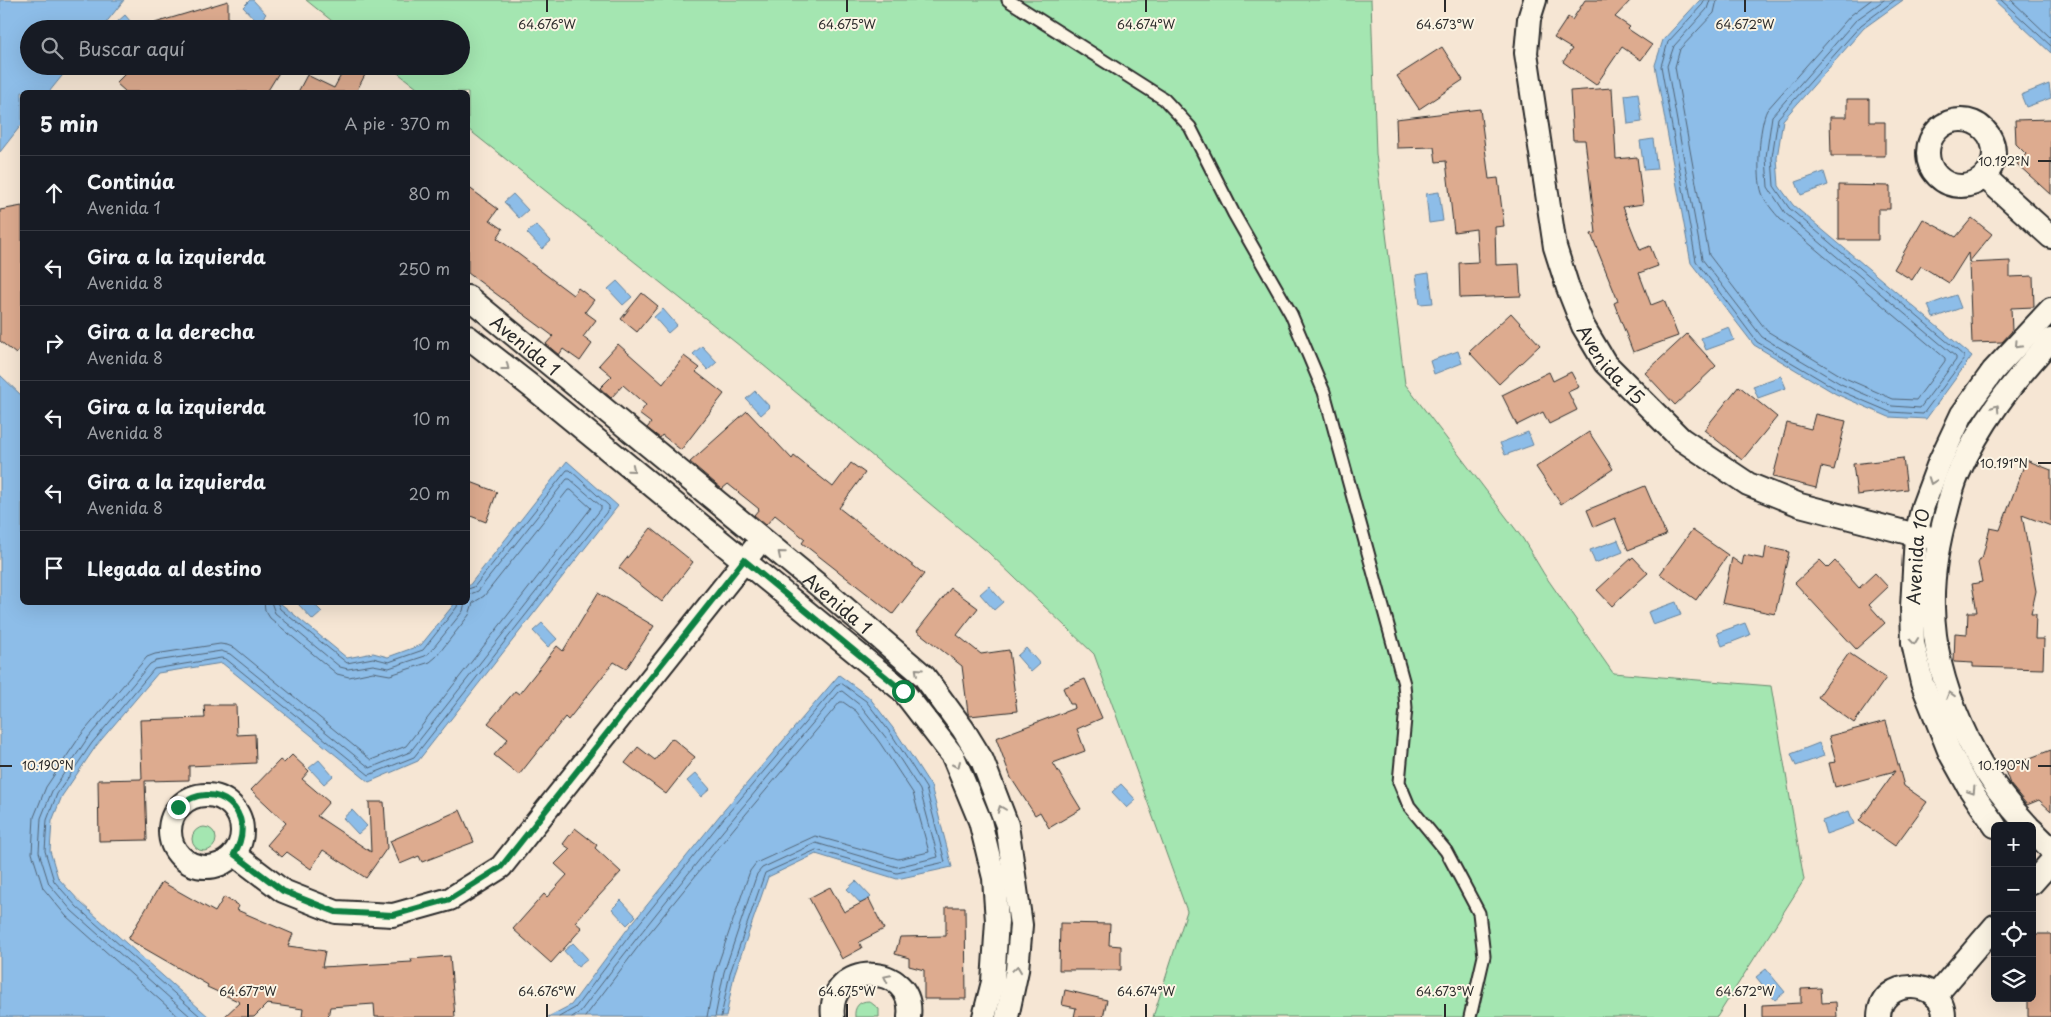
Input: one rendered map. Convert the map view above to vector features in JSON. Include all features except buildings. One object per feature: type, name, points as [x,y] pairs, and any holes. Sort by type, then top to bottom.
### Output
[{"type":"street","name":"Avenida 15","points":[[1535,0],[1529,19],[1526,53],[1554,247],[1583,326],[1605,363],[1682,439],[1748,484],[1800,505],[1916,535],[1939,539]]},
{"type":"street","points":[[1985,177],[2051,237]]},
{"type":"street","name":"Avenida 1","points":[[470,299],[763,539],[924,676],[963,729],[982,760],[1007,824],[1021,925],[1017,970],[1007,1017]]},
{"type":"street","name":"Avenida 10","points":[[2024,822],[1993,782],[1972,748],[1954,735],[1922,683],[1913,643],[1912,607],[1916,535],[1923,506],[1939,462],[1962,414],[1993,371],[2051,309]]},
{"type":"street","points":[[470,343],[495,319]]},
{"type":"street","name":"Avenida 10","points":[[1992,822],[1970,790],[1954,735],[1953,706],[1939,658],[1933,608],[1939,539],[1957,475],[1981,430],[2006,392],[2051,340]]},
{"type":"street","name":"Avenida 1","points":[[470,343],[532,387],[903,691],[953,756],[980,821],[994,878],[996,921],[993,982],[984,1017]]},
{"type":"street","points":[[585,431],[605,409]]},
{"type":"street","points":[[1962,414],[1981,430]]},
{"type":"street","points":[[234,854],[283,891],[336,912],[393,915],[450,899],[501,867],[744,560],[763,539]]},
{"type":"street","points":[[941,741],[963,729]]},
{"type":"street","points":[[2036,834],[2051,849]]},
{"type":"street","points":[[1935,996],[1991,931]]},
{"type":"street","points":[[833,1017],[834,1002],[844,985],[852,979],[871,974],[881,975],[898,985],[908,1002],[909,1017]]},
{"type":"street","points":[[1879,1017],[1879,1010],[1888,995],[1903,986],[1921,987],[1935,996],[1944,1011],[1944,1017]]},
{"type":"lane","points":[[1008,0],[1164,99],[1190,127],[1234,214],[1291,314],[1324,392],[1404,684],[1406,708],[1399,782],[1409,806],[1446,851],[1479,913],[1484,956],[1470,1017]]},
{"type":"green space","points":[[306,0],[1371,0],[1376,154],[1405,384],[1523,539],[1544,574],[1613,673],[1771,686],[1804,880],[1717,1017],[1153,1017],[1187,911],[1094,654],[988,552],[745,350],[470,131],[470,90],[419,90],[400,75],[470,75],[470,20],[331,20]]},
{"type":"green space","points":[[204,827],[213,830],[216,839],[213,848],[204,851],[195,848],[192,839],[195,830]]},
{"type":"green space","points":[[869,1001],[879,1009],[879,1017],[855,1017],[855,1010],[858,1005]]},
{"type":"water","points":[[0,0],[124,0],[108,20],[20,20],[20,75],[63,75],[51,90],[20,90],[20,127],[0,152]]},
{"type":"water","points":[[250,0],[253,0],[266,14],[261,20],[255,20],[243,7]]},
{"type":"water","points":[[1700,0],[1903,0],[1864,28],[1783,120],[1777,158],[1779,186],[1793,205],[1972,356],[1926,419],[1889,417],[1836,394],[1754,345],[1691,263],[1655,65],[1663,40]]},
{"type":"water","points":[[1994,0],[2051,0],[2051,53]]},
{"type":"water","points":[[125,15],[129,20],[119,20]]},
{"type":"water","points":[[2049,84],[2051,98],[2026,107],[2021,95]]},
{"type":"water","points":[[1638,93],[1642,122],[1628,124],[1625,95]]},
{"type":"water","points":[[1653,139],[1657,169],[1644,170],[1640,141]]},
{"type":"water","points":[[1824,172],[1828,185],[1801,195],[1796,182]]},
{"type":"water","points":[[1439,192],[1443,221],[1429,223],[1426,194]]},
{"type":"water","points":[[513,194],[528,210],[519,218],[504,202]]},
{"type":"water","points":[[536,225],[551,241],[542,249],[527,233]]},
{"type":"water","points":[[1429,273],[1433,303],[1420,304],[1416,275]]},
{"type":"water","points":[[617,281],[632,297],[623,305],[608,289]]},
{"type":"water","points":[[1956,295],[1961,308],[1933,318],[1928,305]]},
{"type":"water","points":[[663,309],[677,325],[668,333],[654,317]]},
{"type":"water","points":[[1729,327],[1734,340],[1706,350],[1701,338]]},
{"type":"water","points":[[702,346],[717,362],[708,370],[693,354]]},
{"type":"water","points":[[1458,351],[1462,363],[1434,374],[1430,361]]},
{"type":"water","points":[[0,375],[20,394],[20,605],[282,605],[347,658],[373,653],[388,657],[421,645],[453,605],[470,605],[470,584],[567,461],[618,506],[418,761],[369,782],[222,663],[158,673],[96,746],[62,796],[52,821],[50,851],[58,878],[81,903],[209,1017],[0,1017]]},
{"type":"water","points":[[1781,376],[1786,388],[1758,398],[1753,386]]},
{"type":"water","points":[[755,391],[770,407],[761,415],[746,399]]},
{"type":"water","points":[[1528,432],[1533,445],[1505,455],[1500,443]]},
{"type":"water","points":[[1618,540],[1623,552],[1595,563],[1590,550]]},
{"type":"water","points":[[989,586],[1003,602],[994,610],[980,594]]},
{"type":"water","points":[[1676,602],[1681,615],[1653,625],[1648,612]]},
{"type":"water","points":[[299,605],[315,605],[322,612],[313,620]]},
{"type":"water","points":[[542,623],[557,639],[548,647],[533,631]]},
{"type":"water","points":[[1745,623],[1750,635],[1722,646],[1717,633]]},
{"type":"water","points":[[1026,648],[1040,664],[1031,672],[1017,656]]},
{"type":"water","points":[[839,675],[869,697],[896,732],[931,786],[952,867],[897,879],[816,854],[768,877],[734,975],[726,1017],[548,1017],[571,1005],[626,931],[720,815]]},
{"type":"water","points":[[1819,743],[1824,756],[1796,766],[1791,754]]},
{"type":"water","points":[[319,760],[333,776],[324,784],[309,768]]},
{"type":"water","points":[[696,773],[710,789],[701,797],[687,781]]},
{"type":"water","points":[[1121,784],[1136,800],[1127,808],[1112,792]]},
{"type":"water","points":[[352,810],[367,826],[358,834],[343,818]]},
{"type":"water","points":[[1849,811],[1854,824],[1826,834],[1822,821]]},
{"type":"water","points":[[856,881],[871,897],[862,905],[847,889]]},
{"type":"water","points":[[621,900],[636,916],[627,925],[612,909]]},
{"type":"water","points":[[573,943],[588,959],[578,967],[564,951]]},
{"type":"water","points":[[1766,969],[1785,992],[1775,1000],[1756,977]]},
{"type":"route","points":[[178,807],[186,800],[196,796],[216,796],[226,800],[240,816],[242,825],[240,846],[234,854],[283,891],[336,912],[393,915],[450,899],[501,867],[744,560],[903,691]]}]
